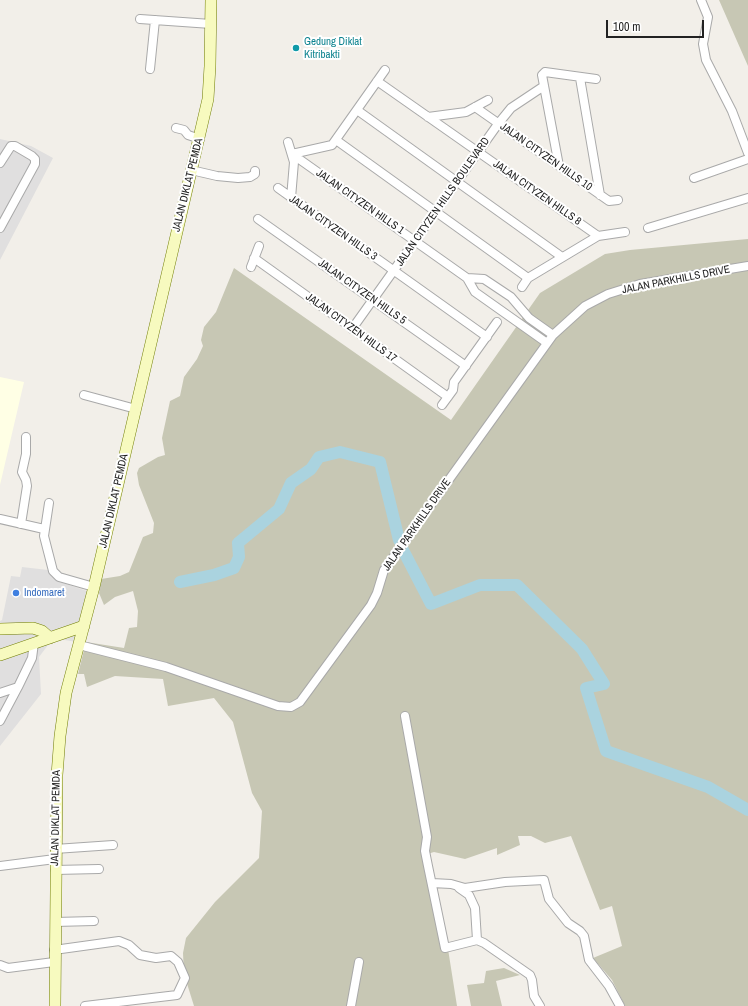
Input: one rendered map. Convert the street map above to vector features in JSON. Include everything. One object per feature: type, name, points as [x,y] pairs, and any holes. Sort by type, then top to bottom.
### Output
[{"type":"street","name":"JALAN DIKLAT PEMDA","points":[[55,1006],[55,859],[60,736],[66,693],[94,587],[191,170],[200,139],[208,99],[211,0]]},
{"type":"street","points":[[701,0],[708,17],[703,44],[706,60],[732,111],[748,153]]},
{"type":"street","points":[[140,19],[211,24]]},
{"type":"street","points":[[150,69],[155,20]]},
{"type":"street","points":[[292,154],[332,145],[385,70]]},
{"type":"street","points":[[559,166],[542,75],[545,72],[596,79]]},
{"type":"street","points":[[580,78],[600,195]]},
{"type":"street","name":"JALAN CITYZEN HILLS 8","points":[[377,81],[598,236]]},
{"type":"street","name":"JALAN CITYZEN HILLS BOULEVARD","points":[[352,329],[498,124],[511,108],[544,86]]},
{"type":"street","points":[[428,116],[466,112],[488,100]]},
{"type":"street","name":"JALAN CITYZEN HILLS 10","points":[[475,107],[609,202],[618,200]]},
{"type":"street","points":[[357,110],[562,258]]},
{"type":"street","points":[[176,128],[184,130],[188,135],[200,139]]},
{"type":"street","points":[[336,140],[528,278]]},
{"type":"street","points":[[288,142],[294,162],[291,198]]},
{"type":"street","points":[[0,163],[11,146],[32,156],[35,160],[35,164],[0,228]]},
{"type":"street","name":"JALAN CITYZEN HILLS 1","points":[[292,154],[467,278]]},
{"type":"street","points":[[694,178],[748,160]]},
{"type":"street","points":[[191,170],[238,178],[250,177],[255,174],[255,171]]},
{"type":"street","name":"JALAN CITYZEN HILLS 3","points":[[278,188],[487,337]]},
{"type":"street","points":[[648,228],[748,198]]},
{"type":"street","name":"JALAN CITYZEN HILLS 5","points":[[258,218],[466,366]]},
{"type":"street","points":[[522,287],[528,278],[598,236],[625,232]]},
{"type":"street","points":[[251,267],[259,246]]},
{"type":"street","name":"JALAN CITYZEN HILLS 17","points":[[254,258],[448,397]]},
{"type":"street","name":"JALAN PARKHILLS DRIVE","points":[[79,645],[166,667],[278,706],[291,707],[300,702],[371,605],[377,593],[384,570],[553,335],[585,306],[608,294],[640,284],[748,266]]},
{"type":"street","points":[[467,278],[484,279],[511,297],[529,318],[553,335]]},
{"type":"street","points":[[467,278],[475,292],[547,343]]},
{"type":"street","points":[[442,405],[453,390],[454,382],[497,322]]},
{"type":"street","points":[[84,395],[136,409]]},
{"type":"street","points":[[21,524],[27,486],[22,472],[26,454],[26,437]]},
{"type":"street","points":[[49,503],[44,529],[49,559],[56,575],[94,587]]},
{"type":"street","points":[[0,520],[44,529]]},
{"type":"street","points":[[0,655],[84,626]]},
{"type":"street","points":[[0,629],[38,628],[50,638]]},
{"type":"street","points":[[0,721],[32,658],[34,643]]},
{"type":"street","points":[[0,693],[18,687]]},
{"type":"street","points":[[405,716],[427,837],[425,851],[445,948],[477,940],[484,943],[530,975],[534,996],[540,1006]]},
{"type":"street","points":[[0,866],[55,859],[113,845]]},
{"type":"street","points":[[55,859],[99,869]]},
{"type":"street","points":[[432,883],[465,888],[505,882],[544,880],[549,899],[568,923],[580,931],[584,936],[589,960],[609,986],[620,1006]]},
{"type":"street","points":[[456,886],[469,895],[475,908],[477,940]]},
{"type":"street","points":[[55,922],[94,921]]},
{"type":"street","points":[[54,950],[119,941],[130,945],[140,955],[156,958],[171,956],[178,962],[185,978],[177,995],[85,1006]]},
{"type":"street","points":[[0,965],[8,968],[54,962]]},
{"type":"street","points":[[351,1006],[359,962]]},
{"type":"shaded area","points":[[719,0],[748,0],[748,66],[744,57]]},
{"type":"shaded area","points":[[0,139],[31,146],[53,158],[0,260]]},
{"type":"shaded area","points":[[748,239],[748,1006],[625,1006],[612,980],[593,958],[622,946],[612,906],[600,910],[571,836],[545,843],[531,836],[518,836],[520,845],[497,855],[497,848],[465,859],[434,852],[424,855],[448,949],[457,1006],[194,1006],[184,974],[183,953],[186,938],[215,902],[259,858],[262,811],[252,793],[233,722],[214,698],[168,706],[163,679],[115,676],[87,687],[84,674],[78,674],[86,642],[124,648],[129,628],[137,627],[138,611],[133,591],[115,597],[104,605],[99,593],[101,579],[120,576],[129,572],[143,537],[153,533],[154,523],[139,485],[137,473],[139,468],[158,457],[165,455],[162,438],[170,401],[180,396],[184,377],[197,359],[203,346],[201,340],[204,327],[216,312],[234,268],[451,420],[540,293],[605,254],[630,250]]},
{"type":"shaded area","points":[[0,377],[24,382],[0,485]]},
{"type":"shaded area","points":[[22,567],[48,570],[57,581],[87,591],[77,642],[58,639],[48,645],[39,657],[41,694],[0,746],[0,621],[2,620],[11,576],[20,577]]},
{"type":"shaded area","points":[[504,968],[520,975],[496,981],[502,1006],[471,1006],[467,985],[484,983],[486,971]]},
{"type":"waterway","points":[[180,582],[214,575],[234,568],[239,557],[238,543],[279,509],[291,483],[311,469],[319,457],[340,452],[380,462],[399,540]]},
{"type":"waterway","points":[[403,550],[431,604],[480,585],[517,585],[582,649],[604,684],[586,688],[606,751],[708,787],[748,810]]},
{"type":"place","name":"Gedung Diklat Kitribakti","points":[[296,48]]},
{"type":"place","name":"Indomaret","points":[[16,593]]}]
